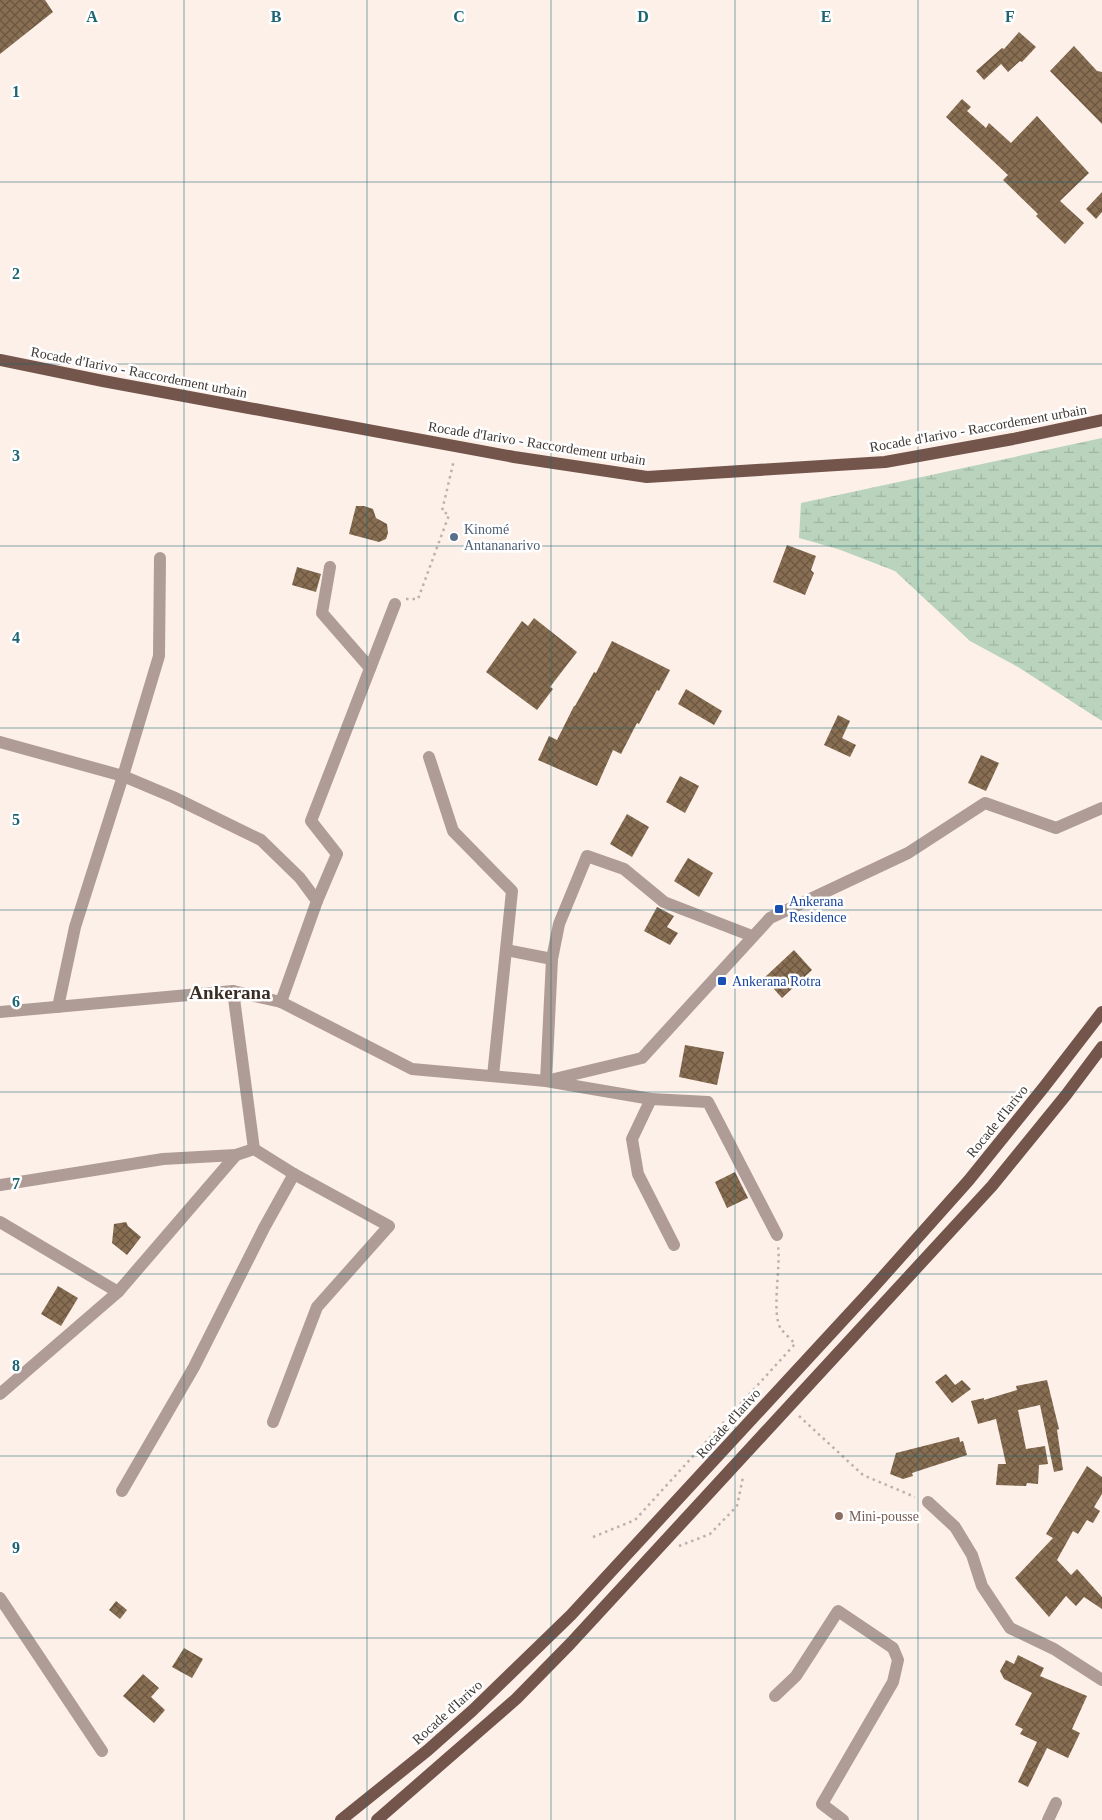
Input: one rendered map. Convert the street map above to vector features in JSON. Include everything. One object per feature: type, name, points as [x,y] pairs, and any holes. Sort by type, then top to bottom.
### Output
[{"type":"main road","name":"Rocade d'Iarivo - Raccordement urbain","points":[[0,360],[458,447],[647,476],[885,462],[1013,440],[1102,420]]},
{"type":"main road","name":"Rocade d'Iarivo","points":[[341,1820],[436,1743],[473,1710],[571,1615],[864,1297],[969,1180],[1102,1012]]},
{"type":"main road","points":[[378,1820],[516,1699],[570,1644],[992,1186],[1066,1095],[1102,1047]]},
{"type":"street","points":[[58,1007],[76,927],[159,656],[160,558]]},
{"type":"street","points":[[330,567],[322,613],[370,668]]},
{"type":"street","points":[[281,1002],[317,901],[337,854],[311,821],[395,604]]},
{"type":"street","points":[[0,742],[123,776],[173,797],[260,840],[300,878],[317,901]]},
{"type":"street","points":[[428,757],[453,831],[512,891],[493,1076]]},
{"type":"street","points":[[546,1082],[642,1058],[770,918],[908,853],[985,803],[1056,828],[1102,808]]},
{"type":"street","points":[[546,1082],[552,959],[559,924],[588,856],[624,869],[664,902],[752,936]]},
{"type":"street","points":[[506,950],[552,959]]},
{"type":"street","points":[[233,991],[254,1149]]},
{"type":"street","points":[[0,1012],[233,991],[281,1002],[412,1069],[546,1082],[652,1099],[708,1102],[777,1235]]},
{"type":"street","points":[[652,1099],[632,1139],[638,1174],[674,1245]]},
{"type":"street","points":[[0,1185],[162,1159],[236,1155],[254,1149]]},
{"type":"street","points":[[254,1149],[294,1174],[388,1226],[317,1307],[273,1422]]},
{"type":"street","points":[[0,1394],[118,1292],[236,1155]]},
{"type":"street","points":[[122,1491],[194,1367],[264,1228],[294,1174]]},
{"type":"street","points":[[0,1222],[118,1292]]},
{"type":"street","points":[[928,1502],[955,1526],[972,1555],[982,1586],[1010,1628],[1054,1649],[1102,1680]]},
{"type":"street","points":[[0,1598],[102,1751]]},
{"type":"street","points":[[775,1696],[796,1676],[838,1611],[893,1648],[898,1660],[893,1682],[822,1804],[843,1820]]},
{"type":"street","points":[[1048,1820],[1056,1803]]},
{"type":"path","points":[[395,604],[402,600],[418,599],[449,514],[442,511],[458,447]]},
{"type":"path","points":[[592,1537],[634,1520],[795,1344],[780,1328],[776,1307],[779,1274],[777,1235]]},
{"type":"path","points":[[794,1420],[800,1416],[864,1475],[928,1502]]},
{"type":"path","points":[[678,1546],[710,1534],[736,1506],[744,1471]]},
{"type":"green space","points":[[1102,438],[1102,721],[1018,667],[970,641],[895,571],[838,549],[799,538],[801,503]]},
{"type":"building","points":[[0,0],[45,0],[53,12],[0,54]]},
{"type":"building","points":[[1019,32],[1036,47],[1022,62],[1020,61],[1008,72],[1001,64],[984,80],[976,71],[1002,48],[1004,49]]},
{"type":"building","points":[[1074,46],[1097,71],[1102,72],[1102,124],[1050,71]]},
{"type":"building","points":[[962,99],[971,107],[967,111],[986,128],[989,123],[1011,143],[1037,116],[1089,173],[1060,201],[1084,223],[1065,244],[1003,180],[1008,175],[946,117]]},
{"type":"building","points":[[1102,192],[1102,212],[1096,219],[1086,209]]},
{"type":"building","points":[[356,506],[373,509],[376,518],[387,524],[388,533],[386,539],[379,542],[349,534]]},
{"type":"building","points":[[787,545],[816,556],[811,570],[814,573],[805,595],[773,582]]},
{"type":"building","points":[[297,567],[321,574],[316,592],[292,585]]},
{"type":"building","points":[[534,618],[577,652],[550,687],[553,689],[537,710],[486,672],[522,621],[528,626]]},
{"type":"building","points":[[612,641],[670,670],[639,724],[637,723],[621,754],[613,750],[597,786],[538,760],[549,736],[557,740],[574,706],[594,672],[596,673]]},
{"type":"building","points":[[686,689],[722,711],[714,725],[678,704]]},
{"type":"building","points":[[838,715],[850,721],[842,738],[856,745],[850,757],[824,745]]},
{"type":"building","points":[[981,755],[999,763],[986,791],[968,783]]},
{"type":"building","points":[[680,776],[699,786],[685,813],[666,802]]},
{"type":"building","points":[[627,814],[649,827],[632,857],[610,844]]},
{"type":"building","points":[[688,858],[713,873],[699,897],[674,881]]},
{"type":"building","points":[[657,907],[674,916],[667,927],[678,933],[670,945],[644,931]]},
{"type":"building","points":[[794,950],[812,970],[782,998],[764,978]]},
{"type":"building","points":[[685,1045],[724,1052],[717,1085],[679,1077]]},
{"type":"building","points":[[735,1172],[748,1198],[727,1208],[715,1182]]},
{"type":"building","points":[[126,1222],[141,1237],[127,1255],[112,1243],[114,1224]]},
{"type":"building","points":[[58,1286],[78,1298],[61,1326],[41,1314]]},
{"type":"building","points":[[946,1374],[955,1385],[962,1380],[971,1389],[952,1403],[935,1382]]},
{"type":"building","points":[[1047,1380],[1059,1429],[1057,1430],[1063,1470],[1054,1472],[1040,1405],[1018,1410],[1026,1449],[1045,1446],[1048,1464],[1039,1465],[1038,1484],[1027,1483],[1026,1486],[996,1485],[998,1464],[1006,1464],[996,1419],[978,1424],[971,1401],[984,1398],[984,1400],[1017,1390],[1016,1386]]},
{"type":"building","points":[[959,1437],[960,1442],[963,1441],[967,1455],[912,1473],[913,1476],[903,1479],[890,1474],[896,1453]]},
{"type":"building","points":[[1087,1466],[1102,1477],[1102,1494],[1094,1507],[1100,1511],[1093,1523],[1087,1520],[1078,1534],[1073,1531],[1057,1560],[1071,1575],[1077,1569],[1102,1597],[1102,1609],[1084,1597],[1076,1606],[1066,1596],[1049,1617],[1015,1578],[1053,1538],[1046,1534]]},
{"type":"building","points":[[116,1601],[127,1610],[120,1619],[109,1610]]},
{"type":"building","points":[[184,1648],[203,1659],[192,1678],[172,1667]]},
{"type":"building","points":[[1018,1655],[1044,1668],[1040,1676],[1087,1696],[1072,1729],[1080,1733],[1068,1758],[1047,1748],[1028,1787],[1018,1782],[1037,1742],[1020,1734],[1023,1729],[1015,1725],[1032,1693],[1004,1679],[1000,1671],[1006,1660],[1014,1664]]},
{"type":"building","points":[[143,1674],[159,1688],[151,1697],[165,1710],[154,1723],[123,1696]]},
{"type":"place","name":"Kinomé Antananarivo","points":[[454,537]]},
{"type":"place","name":"Ankerana Residence","points":[[779,909]]},
{"type":"place","name":"Ankerana Rotra","points":[[722,981]]},
{"type":"place","name":"Mini-pousse","points":[[839,1516]]},
{"type":"district","name":"Ankerana","points":[[230,992]]}]
